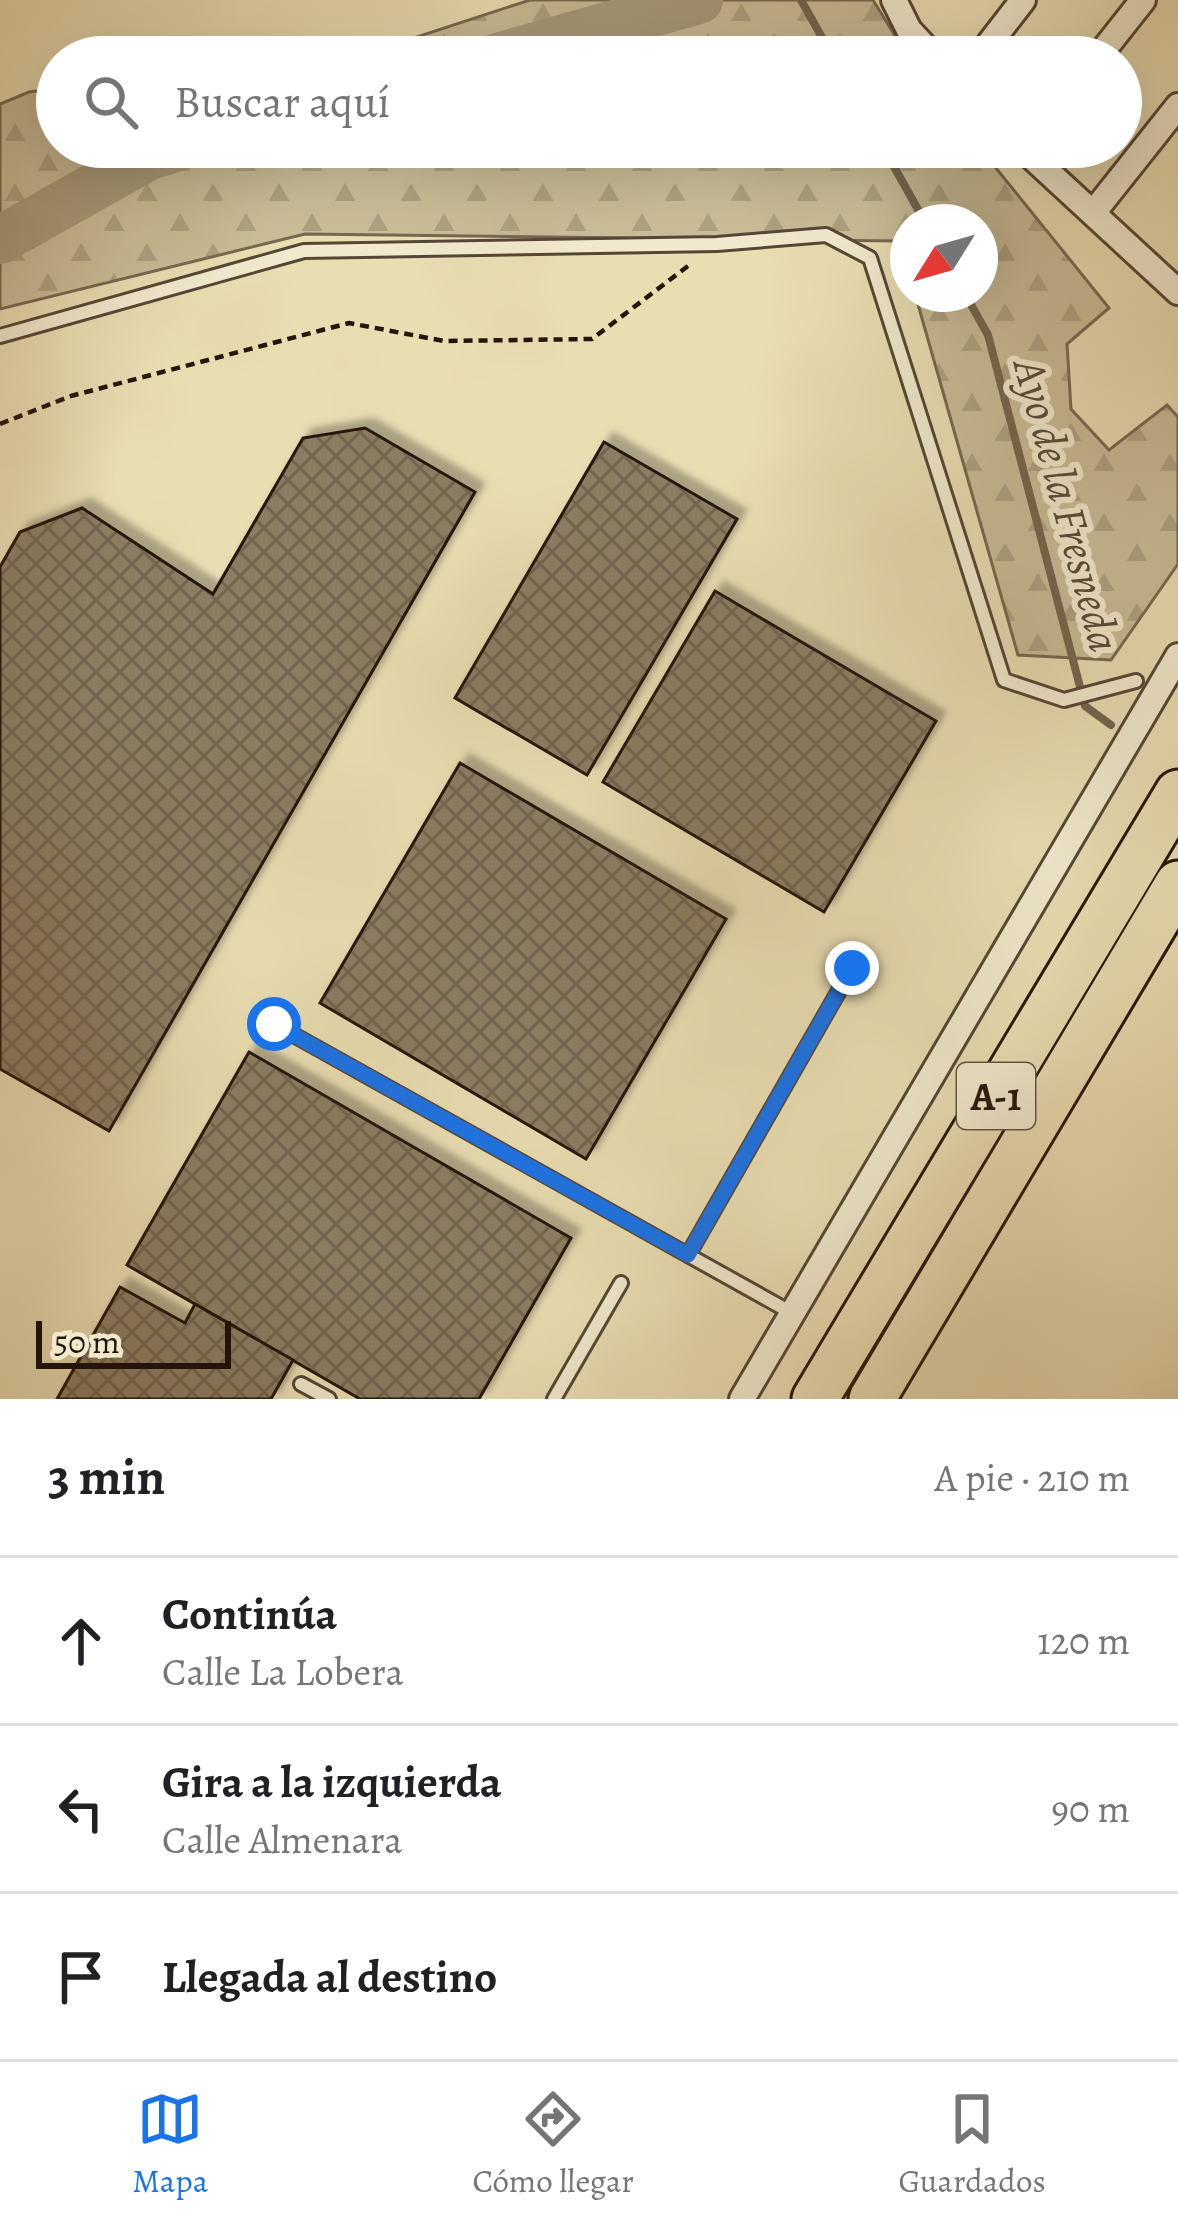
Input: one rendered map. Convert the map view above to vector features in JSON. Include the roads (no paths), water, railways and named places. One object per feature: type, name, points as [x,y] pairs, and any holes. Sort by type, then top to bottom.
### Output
[{"type":"highway","name":"A-1","points":[[815,1399],[1178,793]]},
{"type":"highway","name":"A-1","points":[[872,1399],[1178,884]]},
{"type":"street","points":[[894,0],[915,36]]},
{"type":"street","points":[[995,36],[1023,0]]},
{"type":"street","points":[[1115,36],[1143,0]]},
{"type":"street","points":[[1142,151],[1178,106]]},
{"type":"street","points":[[1045,168],[1173,277]]},
{"type":"street","points":[[1093,213],[1129,168]]},
{"type":"street","points":[[742,1399],[1178,656]]},
{"type":"lane","points":[[0,335],[304,250],[717,244],[826,235],[870,258],[1004,680],[1064,700],[1136,681]]},
{"type":"lane","points":[[688,1255],[852,968]]},
{"type":"lane","points":[[274,1024],[793,1313]]},
{"type":"lane","points":[[554,1399],[621,1283]]},
{"type":"lane","points":[[302,1384],[329,1399]]},
{"type":"waterway","points":[[571,36],[699,0]]},
{"type":"waterway","name":"Ayo de la Fresneda","points":[[801,0],[821,36]]},
{"type":"waterway","points":[[0,240],[128,168]]},
{"type":"waterway","name":"Ayo de la Fresneda","points":[[895,168],[915,204]]},
{"type":"waterway","name":"Ayo de la Fresneda","points":[[975,312],[988,335],[1085,706],[1111,725]]}]
